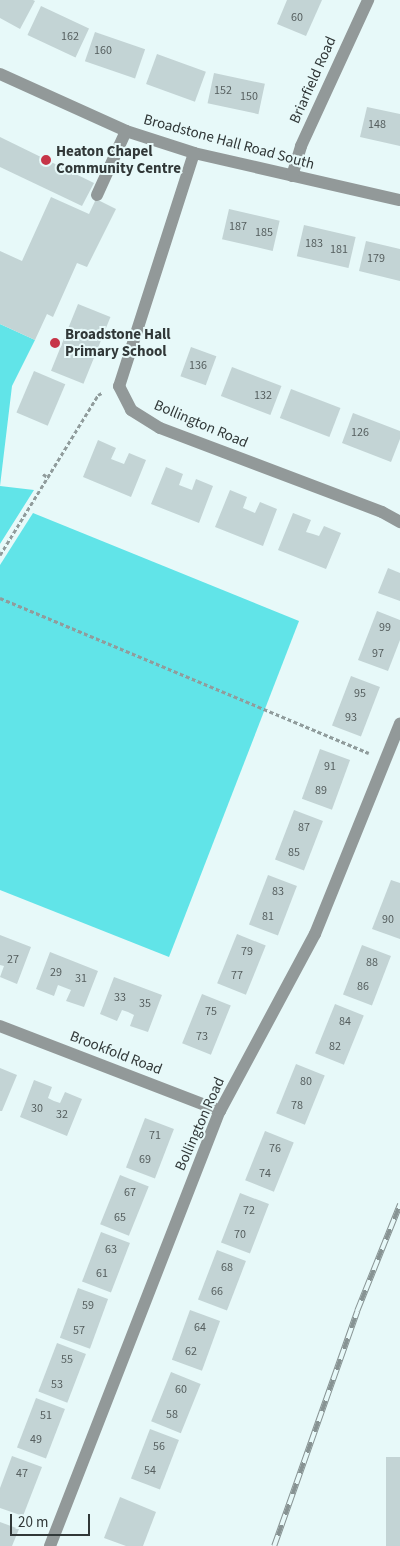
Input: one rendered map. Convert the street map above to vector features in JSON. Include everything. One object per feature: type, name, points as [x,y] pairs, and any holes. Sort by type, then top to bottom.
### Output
[{"type":"street","name":"Briarfield Road","points":[[292,176],[301,146],[368,0]]},
{"type":"street","name":"Broadstone Hall Road South","points":[[0,74],[126,131],[194,152],[400,200]]},
{"type":"street","points":[[98,194],[126,131]]},
{"type":"street","points":[[119,386],[194,152]]},
{"type":"street","name":"Bollington Road","points":[[119,386],[131,410],[160,428],[382,512],[400,522]]},
{"type":"street","name":"Bollington Road","points":[[50,1546],[220,1111],[315,934],[400,724]]},
{"type":"street","name":"Brookfold Road","points":[[0,1026],[220,1111]]},
{"type":"path","points":[[0,555],[49,478],[98,395],[119,386]]},
{"type":"path","points":[[43,474],[49,478]]},
{"type":"path","points":[[0,598],[385,760]]},
{"type":"shaded area","points":[[0,324],[35,340],[12,386],[0,486]]},
{"type":"shaded area","points":[[0,486],[34,490],[0,544]]},
{"type":"shaded area","points":[[33,513],[299,621],[169,957],[0,890],[0,565]]},
{"type":"building","points":[[0,0],[35,1],[20,29],[0,18]]},
{"type":"building","points":[[287,0],[322,0],[306,36],[277,24]]},
{"type":"building","points":[[41,6],[89,28],[76,57],[27,35]]},
{"type":"building","points":[[95,32],[145,49],[135,79],[85,61]]},
{"type":"building","points":[[157,54],[206,72],[195,102],[146,84]]},
{"type":"building","points":[[214,73],[265,84],[258,114],[208,103]]},
{"type":"building","points":[[367,107],[400,114],[400,146],[360,137]]},
{"type":"building","points":[[0,137],[94,183],[82,206],[0,167]]},
{"type":"building","points":[[51,197],[89,214],[96,199],[116,209],[87,267],[77,263],[53,317],[47,314],[35,340],[0,324],[0,251],[22,261]]},
{"type":"building","points":[[229,209],[280,221],[273,251],[222,239]]},
{"type":"building","points":[[304,225],[356,237],[348,268],[297,256]]},
{"type":"building","points":[[366,241],[400,249],[400,281],[359,271]]},
{"type":"building","points":[[78,304],[110,317],[83,384],[51,371]]},
{"type":"building","points":[[191,347],[216,356],[206,385],[180,376]]},
{"type":"building","points":[[232,367],[281,386],[270,415],[221,396]]},
{"type":"building","points":[[34,371],[65,384],[48,426],[16,412]]},
{"type":"building","points":[[291,389],[340,408],[329,437],[280,418]]},
{"type":"building","points":[[353,413],[400,431],[400,439],[391,462],[342,443]]},
{"type":"building","points":[[98,440],[116,448],[111,459],[124,464],[129,453],[146,460],[131,497],[83,477]]},
{"type":"building","points":[[166,467],[183,474],[179,485],[192,490],[196,479],[213,486],[199,523],[151,504]]},
{"type":"building","points":[[230,490],[247,497],[243,508],[255,513],[260,502],[277,509],[263,546],[215,527]]},
{"type":"building","points":[[293,513],[311,520],[306,532],[319,536],[324,526],[341,533],[326,569],[278,550]]},
{"type":"building","points":[[388,568],[400,573],[400,601],[378,593]]},
{"type":"building","points":[[377,611],[400,620],[400,640],[388,671],[358,660]]},
{"type":"building","points":[[351,676],[380,687],[361,737],[332,725]]},
{"type":"building","points":[[320,749],[350,760],[332,810],[302,799]]},
{"type":"building","points":[[294,810],[323,821],[304,871],[275,859]]},
{"type":"building","points":[[268,875],[297,886],[278,936],[249,924]]},
{"type":"building","points":[[391,880],[400,883],[400,939],[372,929]]},
{"type":"building","points":[[237,934],[266,946],[246,995],[217,983]]},
{"type":"building","points":[[0,935],[31,947],[17,984],[0,977],[4,966],[0,965]]},
{"type":"building","points":[[362,945],[391,956],[372,1006],[343,994]]},
{"type":"building","points":[[50,952],[98,971],[84,1007],[66,1001],[71,990],[58,985],[54,996],[36,989]]},
{"type":"building","points":[[114,977],[162,995],[148,1032],[130,1026],[134,1015],[128,1012],[122,1010],[117,1021],[100,1014]]},
{"type":"building","points":[[202,994],[231,1006],[211,1055],[182,1043]]},
{"type":"building","points":[[335,1004],[364,1016],[344,1065],[315,1053]]},
{"type":"building","points":[[296,1064],[325,1076],[305,1125],[276,1113]]},
{"type":"building","points":[[0,1068],[17,1075],[2,1111],[0,1111]]},
{"type":"building","points":[[34,1080],[52,1087],[48,1098],[54,1101],[60,1103],[65,1092],[82,1099],[67,1136],[20,1117]]},
{"type":"building","points":[[145,1118],[174,1129],[155,1179],[126,1167]]},
{"type":"building","points":[[265,1131],[294,1143],[274,1192],[245,1180]]},
{"type":"building","points":[[120,1175],[149,1187],[129,1236],[100,1224]]},
{"type":"building","points":[[240,1193],[269,1204],[250,1254],[221,1242]]},
{"type":"building","points":[[101,1232],[130,1243],[111,1293],[82,1281]]},
{"type":"building","points":[[217,1250],[246,1261],[227,1311],[198,1299]]},
{"type":"building","points":[[78,1288],[108,1299],[90,1349],[60,1338]]},
{"type":"building","points":[[190,1310],[220,1321],[202,1371],[172,1360]]},
{"type":"building","points":[[57,1343],[86,1354],[67,1403],[38,1392]]},
{"type":"building","points":[[171,1372],[201,1384],[181,1433],[151,1421]]},
{"type":"building","points":[[36,1398],[65,1409],[46,1459],[17,1447]]},
{"type":"building","points":[[150,1429],[179,1440],[160,1490],[131,1478]]},
{"type":"building","points":[[12,1456],[42,1467],[23,1516],[0,1508],[0,1488]]},
{"type":"building","points":[[386,1457],[400,1457],[400,1546],[386,1546]]},
{"type":"building","points":[[120,1497],[156,1512],[143,1546],[126,1546],[104,1538]]},
{"type":"building","points":[[0,1522],[19,1529],[12,1546],[0,1546]]},
{"type":"railway","points":[[274,1546],[357,1311],[400,1204]]},
{"type":"place","name":"Heaton Chapel Community Centre","points":[[46,160]]},
{"type":"place","name":"Broadstone Hall Primary School","points":[[55,343]]}]
